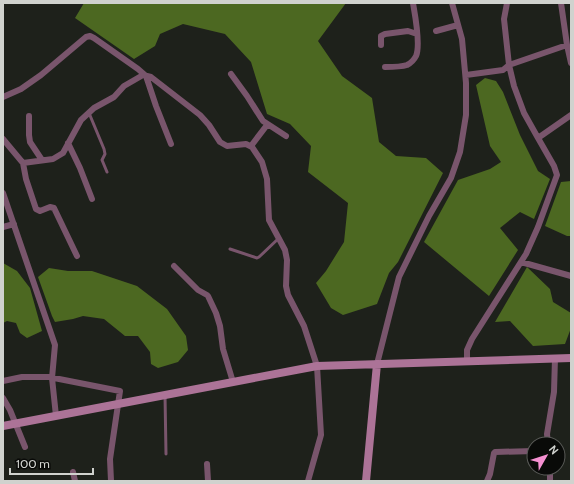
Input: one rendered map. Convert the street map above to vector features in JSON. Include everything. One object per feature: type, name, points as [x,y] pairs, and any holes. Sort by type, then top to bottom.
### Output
[{"type":"street","points":[[385,67],[402,66],[408,64],[412,62],[416,56],[417,34],[413,3]]},
{"type":"street","points":[[366,481],[377,364],[399,277],[429,216],[451,178],[460,152],[466,115],[466,75],[462,39],[452,3]]},
{"type":"street","points":[[467,361],[467,350],[472,339],[526,254],[538,227],[557,175],[554,166],[524,113],[514,86],[509,65],[504,19],[507,3]]},
{"type":"street","points":[[561,3],[571,63]]},
{"type":"street","points":[[436,31],[458,25]]},
{"type":"street","points":[[381,45],[382,36],[385,34],[408,31],[417,34]]},
{"type":"street","points":[[3,97],[21,89],[41,75],[86,37],[90,36],[138,68],[146,76],[171,144]]},
{"type":"street","points":[[466,75],[503,70],[509,65],[567,45]]},
{"type":"street","points":[[231,74],[261,119],[267,125],[286,136]]},
{"type":"street","points":[[23,163],[53,159],[63,153],[81,120],[94,108],[114,97],[124,86],[143,75],[151,77],[200,115],[209,125],[220,142],[227,146],[246,144],[251,146],[262,162],[267,179],[269,220],[285,250],[287,260],[286,286],[288,296],[304,326],[317,366],[321,435],[308,481]]},
{"type":"street","points":[[538,138],[571,115]]},
{"type":"street","points":[[29,116],[30,142],[42,160]]},
{"type":"street","points":[[251,146],[267,125]]},
{"type":"street","points":[[3,139],[23,163],[26,179],[36,208],[40,210],[50,207],[54,208],[77,256]]},
{"type":"street","points":[[68,143],[92,199]]},
{"type":"street","points":[[3,193],[55,345],[52,378],[56,416]]},
{"type":"street","points":[[3,227],[14,224]]},
{"type":"street","points":[[521,262],[571,276]]},
{"type":"street","points":[[174,266],[198,290],[207,294],[220,326],[223,349],[233,382]]},
{"type":"street","points":[[547,436],[554,392],[555,358]]},
{"type":"street","points":[[3,426],[317,366],[571,358]]},
{"type":"street","points":[[3,380],[22,377],[52,378],[120,392],[110,459],[111,481]]},
{"type":"street","points":[[3,398],[10,410],[25,447]]},
{"type":"street","points":[[487,481],[495,452],[526,451]]},
{"type":"street","points":[[207,464],[208,481]]},
{"type":"street","points":[[74,472],[75,481]]},
{"type":"lane","points":[[89,113],[104,149],[102,160],[108,172]]},
{"type":"lane","points":[[230,249],[257,258],[279,238]]},
{"type":"lane","points":[[165,395],[166,454]]},
{"type":"shaded area","points":[[84,3],[346,3],[318,41],[342,76],[372,98],[379,142],[396,156],[426,158],[443,173],[398,262],[389,273],[377,304],[343,315],[331,308],[316,283],[326,271],[344,242],[348,203],[308,172],[311,146],[290,124],[267,114],[251,62],[225,34],[183,24],[160,34],[155,46],[134,59],[75,18]]},
{"type":"shaded area","points":[[485,78],[496,81],[503,92],[520,135],[538,171],[550,179],[534,219],[520,212],[500,228],[518,250],[489,296],[424,242],[458,180],[490,169],[501,162],[490,146],[476,85]]},
{"type":"shaded area","points":[[571,181],[571,236],[567,236],[545,226],[561,182]]},
{"type":"shaded area","points":[[3,263],[17,271],[30,288],[42,331],[27,338],[20,333],[16,323],[7,321],[3,323]]},
{"type":"shaded area","points":[[527,267],[550,289],[553,302],[571,313],[571,328],[565,344],[533,346],[510,321],[495,322]]},
{"type":"shaded area","points":[[49,268],[68,271],[92,271],[137,286],[167,309],[186,336],[188,350],[178,362],[158,368],[151,364],[150,352],[138,336],[125,336],[104,319],[83,316],[55,322],[38,277]]}]
